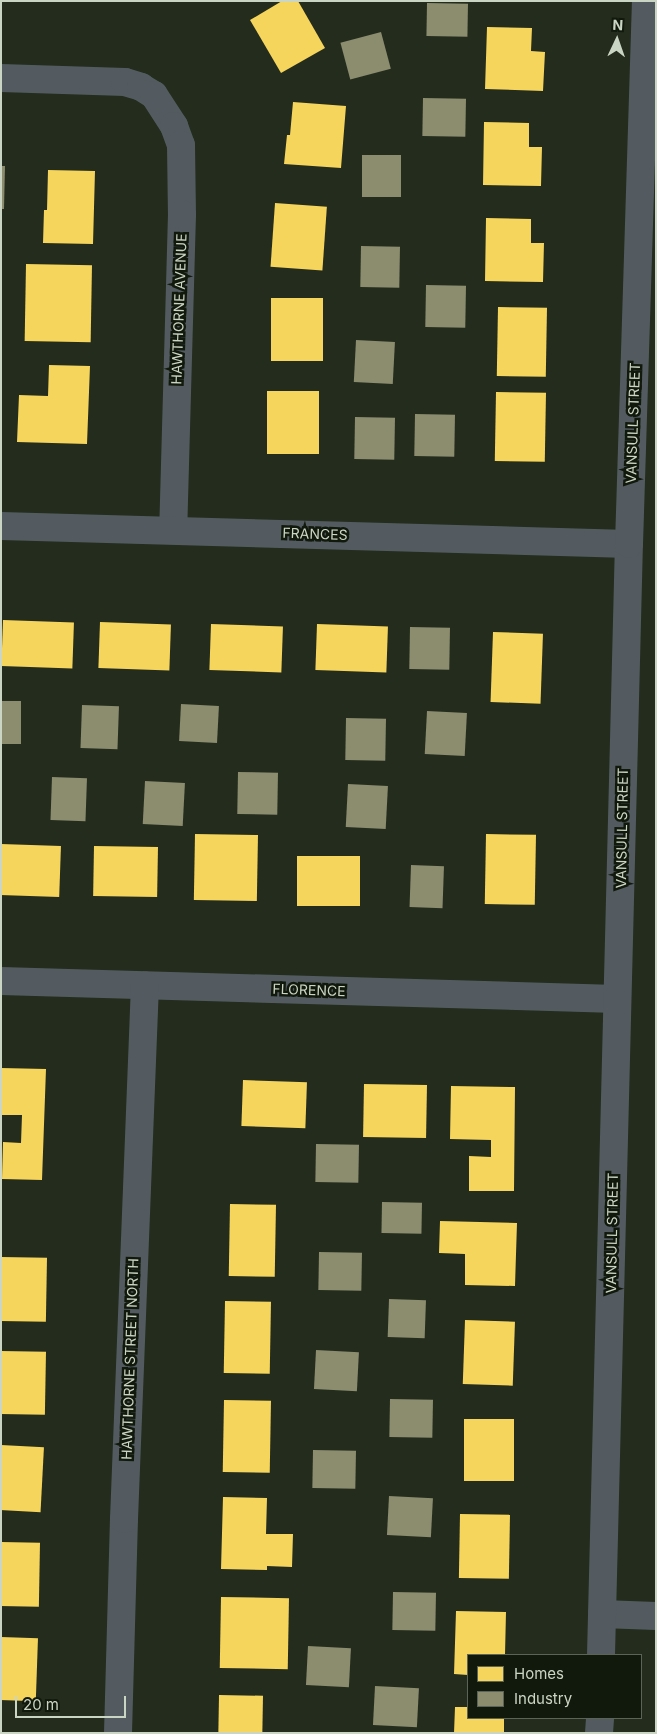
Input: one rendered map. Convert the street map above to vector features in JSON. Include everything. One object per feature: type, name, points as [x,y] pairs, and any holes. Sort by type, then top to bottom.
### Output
[{"type":"street","name":"VANSULL STREET","points":[[601,1654],[629,544],[650,56],[646,1]]},
{"type":"street","name":"HAWTHORNE AVENUE","points":[[1,78],[125,82],[140,87],[154,95],[174,126],[181,144],[182,214],[173,530]]},
{"type":"street","name":"FRANCES","points":[[1,526],[629,544]]},
{"type":"street","name":"FLORENCE","points":[[1,981],[617,999]]},
{"type":"street","name":"HAWTHORNE STREET NORTH","points":[[118,1733],[124,1519],[145,985]]},
{"type":"street","points":[[602,1614],[656,1616]]},
{"type":"street","points":[[599,1733],[600,1719]]},
{"type":"building: Homes","points":[[282,1],[298,1],[325,48],[281,73],[250,20]]},
{"type":"building: Homes","points":[[487,27],[532,28],[531,51],[545,52],[543,91],[485,89]]},
{"type":"building: Homes","points":[[293,102],[346,106],[341,168],[284,164],[287,135],[290,135]]},
{"type":"building: Homes","points":[[484,122],[529,123],[529,147],[542,147],[541,186],[483,185]]},
{"type":"building: Homes","points":[[48,170],[95,171],[93,244],[43,243],[44,210],[47,210]]},
{"type":"building: Homes","points":[[275,203],[327,207],[322,270],[271,267]]},
{"type":"building: Homes","points":[[486,218],[531,219],[531,243],[544,243],[543,282],[485,281]]},
{"type":"building: Homes","points":[[26,264],[92,265],[91,342],[25,341]]},
{"type":"building: Homes","points":[[271,298],[323,298],[323,361],[271,361]]},
{"type":"building: Homes","points":[[498,307],[547,308],[546,377],[497,376]]},
{"type":"building: Homes","points":[[49,365],[90,366],[87,444],[17,442],[19,395],[48,396]]},
{"type":"building: Homes","points":[[267,391],[319,391],[319,454],[267,454]]},
{"type":"building: Homes","points":[[496,392],[546,393],[545,462],[495,461]]},
{"type":"building: Homes","points":[[3,620],[74,622],[72,668],[1,666]]},
{"type":"building: Homes","points":[[100,622],[171,624],[169,670],[98,668]]},
{"type":"building: Homes","points":[[211,624],[283,627],[281,672],[209,670]]},
{"type":"building: Homes","points":[[317,624],[388,626],[386,672],[315,670]]},
{"type":"building: Homes","points":[[493,632],[543,634],[541,704],[491,702]]},
{"type":"building: Homes","points":[[195,834],[258,835],[257,901],[194,900]]},
{"type":"building: Homes","points":[[486,834],[536,835],[535,905],[485,904]]},
{"type":"building: Homes","points":[[1,844],[61,846],[59,897],[1,895]]},
{"type":"building: Homes","points":[[94,846],[158,847],[157,897],[93,896]]},
{"type":"building: Homes","points":[[297,856],[360,856],[360,906],[297,906]]},
{"type":"building: Homes","points":[[1,1068],[46,1069],[42,1180],[2,1179],[3,1142],[21,1143],[22,1115],[1,1115]]},
{"type":"building: Homes","points":[[243,1080],[307,1082],[305,1128],[241,1126]]},
{"type":"building: Homes","points":[[364,1084],[427,1085],[426,1138],[363,1137]]},
{"type":"building: Homes","points":[[451,1086],[515,1087],[514,1191],[469,1191],[469,1156],[491,1157],[491,1140],[450,1139]]},
{"type":"building: Homes","points":[[230,1204],[276,1205],[275,1277],[229,1276]]},
{"type":"building: Homes","points":[[440,1221],[517,1223],[515,1286],[465,1285],[465,1254],[439,1253]]},
{"type":"building: Homes","points":[[1,1257],[47,1258],[46,1322],[1,1321]]},
{"type":"building: Homes","points":[[225,1301],[271,1302],[270,1374],[224,1373]]},
{"type":"building: Homes","points":[[465,1320],[515,1322],[513,1386],[463,1384]]},
{"type":"building: Homes","points":[[1,1351],[46,1352],[45,1415],[1,1414]]},
{"type":"building: Homes","points":[[224,1400],[271,1401],[270,1473],[223,1472]]},
{"type":"building: Homes","points":[[464,1419],[514,1419],[514,1481],[464,1481]]},
{"type":"building: Homes","points":[[1,1445],[44,1447],[41,1512],[1,1510]]},
{"type":"building: Homes","points":[[223,1497],[267,1498],[266,1534],[293,1534],[292,1567],[267,1566],[267,1570],[221,1569]]},
{"type":"building: Homes","points":[[460,1514],[510,1515],[509,1579],[459,1578]]},
{"type":"building: Homes","points":[[1,1542],[40,1543],[39,1607],[1,1606]]},
{"type":"building: Homes","points":[[221,1597],[289,1598],[288,1669],[220,1668]]},
{"type":"building: Homes","points":[[456,1611],[506,1612],[505,1654],[467,1654],[467,1675],[454,1674]]},
{"type":"building: Homes","points":[[1,1637],[38,1638],[36,1701],[1,1700]]},
{"type":"building: Homes","points":[[219,1695],[263,1696],[262,1733],[218,1733]]},
{"type":"building: Homes","points":[[455,1707],[467,1707],[467,1719],[504,1719],[504,1733],[454,1733]]},
{"type":"building: Industry","points":[[427,3],[468,4],[467,37],[426,36]]},
{"type":"building: Industry","points":[[381,32],[391,69],[350,80],[340,43]]},
{"type":"building: Industry","points":[[423,98],[466,99],[465,137],[422,136]]},
{"type":"building: Industry","points":[[362,155],[401,155],[401,197],[362,197]]},
{"type":"building: Industry","points":[[1,166],[5,166],[4,209],[1,209]]},
{"type":"building: Industry","points":[[361,246],[400,247],[399,288],[360,287]]},
{"type":"building: Industry","points":[[426,285],[466,286],[465,328],[425,327]]},
{"type":"building: Industry","points":[[356,340],[395,342],[393,384],[354,382]]},
{"type":"building: Industry","points":[[415,414],[455,415],[454,457],[414,456]]},
{"type":"building: Industry","points":[[355,417],[395,418],[394,460],[354,459]]},
{"type":"building: Industry","points":[[410,627],[450,628],[449,670],[409,669]]},
{"type":"building: Industry","points":[[1,701],[21,701],[21,744],[1,744]]},
{"type":"building: Industry","points":[[181,704],[219,706],[217,743],[179,741]]},
{"type":"building: Industry","points":[[82,705],[119,706],[117,749],[80,748]]},
{"type":"building: Industry","points":[[427,711],[467,713],[465,756],[425,754]]},
{"type":"building: Industry","points":[[346,718],[386,719],[385,761],[345,760]]},
{"type":"building: Industry","points":[[238,772],[278,773],[277,815],[237,814]]},
{"type":"building: Industry","points":[[52,777],[87,778],[85,821],[50,820]]},
{"type":"building: Industry","points":[[145,781],[185,783],[183,826],[143,824]]},
{"type":"building: Industry","points":[[348,784],[388,786],[386,829],[346,827]]},
{"type":"building: Industry","points":[[411,865],[444,866],[443,908],[410,907]]},
{"type":"building: Industry","points":[[316,1144],[359,1145],[358,1183],[315,1182]]},
{"type":"building: Industry","points":[[382,1202],[422,1203],[421,1234],[381,1233]]},
{"type":"building: Industry","points":[[319,1252],[362,1253],[361,1291],[318,1290]]},
{"type":"building: Industry","points":[[389,1299],[426,1300],[425,1338],[388,1337]]},
{"type":"building: Industry","points":[[316,1350],[359,1352],[357,1391],[314,1389]]},
{"type":"building: Industry","points":[[390,1399],[433,1400],[432,1438],[389,1437]]},
{"type":"building: Industry","points":[[313,1450],[356,1451],[355,1489],[312,1488]]},
{"type":"building: Industry","points":[[389,1496],[433,1498],[431,1537],[387,1535]]},
{"type":"building: Industry","points":[[393,1592],[436,1593],[435,1631],[392,1630]]},
{"type":"building: Industry","points":[[308,1646],[351,1648],[349,1687],[306,1685]]},
{"type":"building: Industry","points":[[375,1686],[419,1688],[417,1727],[373,1725]]}]
